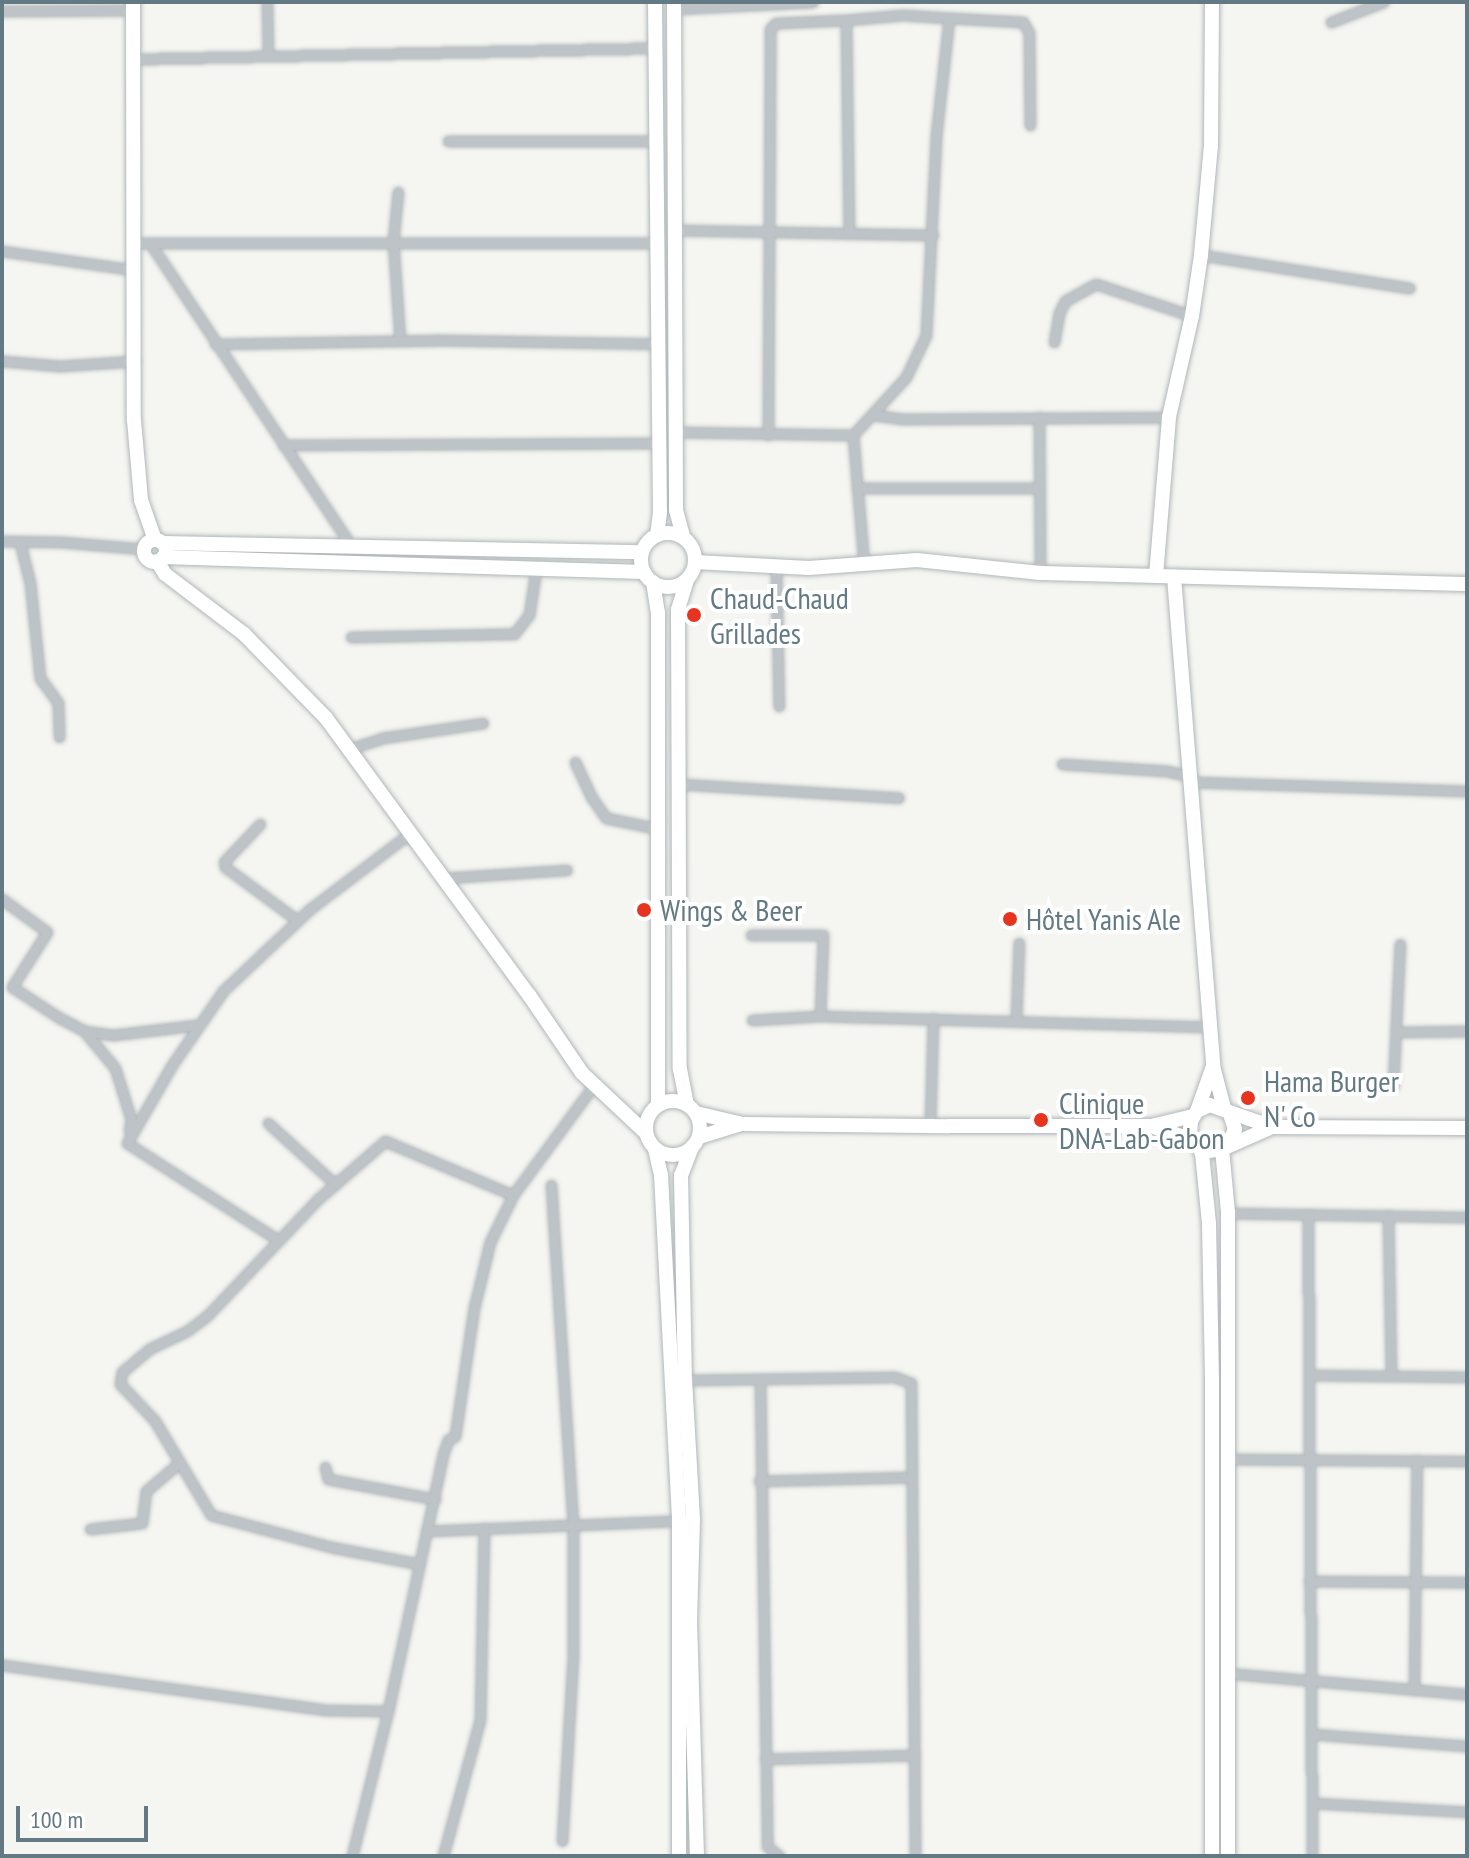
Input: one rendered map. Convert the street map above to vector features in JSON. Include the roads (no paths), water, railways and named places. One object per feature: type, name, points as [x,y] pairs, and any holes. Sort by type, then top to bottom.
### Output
[{"type":"street","points":[[267,2],[268,56]]},
{"type":"street","points":[[642,552],[657,535],[660,512],[655,2]]},
{"type":"street","points":[[697,1856],[690,1621],[693,1520],[685,1380],[681,1175],[684,1160],[696,1142],[700,1125],[680,1069],[678,610],[695,562],[693,548],[683,537],[676,510],[674,5],[813,2]]},
{"type":"street","points":[[1156,576],[1169,417],[1192,316],[1201,255],[1211,146],[1212,2]]},
{"type":"street","points":[[1331,22],[1383,2]]},
{"type":"street","points":[[2,11],[133,6],[142,243],[134,270],[139,475],[145,518],[165,574],[244,634],[326,718],[593,1086],[646,1133],[655,1149],[661,1175],[679,1521],[679,1856]]},
{"type":"street","points":[[768,435],[770,29],[776,23],[903,15],[1023,22],[1029,33],[1030,125]]},
{"type":"street","points":[[676,432],[853,435],[906,377],[923,347],[933,235],[936,136],[949,18]]},
{"type":"street","points":[[846,20],[849,232]]},
{"type":"street","points":[[134,59],[656,48]]},
{"type":"street","points":[[448,141],[656,141]]},
{"type":"street","points":[[398,192],[393,241],[400,340]]},
{"type":"street","points":[[674,230],[933,235]]},
{"type":"street","points":[[142,243],[656,243]]},
{"type":"street","points":[[142,243],[283,445],[301,465],[350,544]]},
{"type":"street","points":[[2,251],[134,270]]},
{"type":"street","points":[[1201,255],[1409,288]]},
{"type":"street","points":[[1054,342],[1059,313],[1065,301],[1096,284],[1192,316]]},
{"type":"street","points":[[215,344],[400,340],[657,344]]},
{"type":"street","points":[[2,361],[60,366],[136,361]]},
{"type":"street","points":[[874,415],[901,419],[1169,417]]},
{"type":"street","points":[[1039,417],[1040,573]]},
{"type":"street","points":[[853,435],[864,566]]},
{"type":"street","points":[[283,445],[658,443]]},
{"type":"street","points":[[857,488],[1039,488]]},
{"type":"street","points":[[657,535],[670,533],[683,537]]},
{"type":"street","points":[[2,541],[536,569],[649,577],[670,587],[687,580]]},
{"type":"street","points":[[20,543],[30,583],[40,678],[58,703],[59,737]]},
{"type":"street","points":[[156,550],[350,544],[642,552]]},
{"type":"street","points":[[642,552],[658,612],[658,1105]]},
{"type":"street","points":[[695,562],[776,568],[864,566],[917,560],[1040,573],[1467,584]]},
{"type":"street","points":[[776,568],[779,706]]},
{"type":"street","points":[[351,637],[514,634],[529,615],[536,569]]},
{"type":"street","points":[[1174,577],[1213,1066],[1235,1129],[1225,1147],[1228,1459],[1212,1856]]},
{"type":"street","points":[[349,749],[382,738],[483,723]]},
{"type":"street","points":[[575,762],[592,798],[606,818],[659,829]]},
{"type":"street","points":[[1062,764],[1167,771],[1192,779],[1467,791]]},
{"type":"street","points":[[679,784],[899,798]]},
{"type":"street","points":[[260,824],[224,862],[225,867],[297,920]]},
{"type":"street","points":[[127,1143],[197,1025],[223,991],[297,920],[410,833]]},
{"type":"street","points":[[445,878],[567,870]]},
{"type":"street","points":[[2,899],[47,932],[12,987],[84,1031],[115,1068],[131,1119],[127,1143]]},
{"type":"street","points":[[751,935],[823,935],[820,1016]]},
{"type":"street","points":[[1016,1020],[1019,943]]},
{"type":"street","points":[[1393,1086],[1400,944]]},
{"type":"street","points":[[752,1020],[820,1016],[1212,1027]]},
{"type":"street","points":[[930,1125],[933,1018]]},
{"type":"street","points":[[84,1031],[113,1035],[197,1025]]},
{"type":"street","points":[[1397,1032],[1467,1031]]},
{"type":"street","points":[[1213,1066],[1189,1128],[1202,1153],[1209,1223],[1228,1856]]},
{"type":"street","points":[[352,1856],[388,1711],[448,1440],[455,1436],[474,1308],[490,1242],[513,1195],[593,1086]]},
{"type":"street","points":[[646,1133],[648,1117],[658,1105],[672,1100],[742,1124],[1151,1126],[1195,1113],[1210,1105],[1273,1127],[1467,1128]]},
{"type":"street","points":[[268,1123],[335,1184]]},
{"type":"street","points":[[655,1149],[673,1155],[696,1142],[742,1124]]},
{"type":"street","points":[[1151,1126],[1209,1151],[1273,1127]]},
{"type":"street","points":[[419,1564],[331,1547],[211,1515],[155,1421],[120,1384],[122,1372],[149,1349],[187,1331],[207,1316],[335,1184],[389,1140],[513,1195]]},
{"type":"street","points":[[127,1143],[278,1240]]},
{"type":"street","points":[[551,1185],[573,1526],[573,1656],[562,1841]]},
{"type":"street","points":[[1228,1213],[1467,1217]]},
{"type":"street","points":[[1308,1214],[1312,1856]]},
{"type":"street","points":[[1388,1215],[1391,1376]]},
{"type":"street","points":[[1310,1375],[1467,1377]]},
{"type":"street","points":[[685,1380],[906,1378],[911,1383],[915,1856]]},
{"type":"street","points":[[760,1379],[759,1481],[767,1846],[779,1856]]},
{"type":"street","points":[[1228,1459],[1467,1461]]},
{"type":"street","points":[[1414,1690],[1417,1460]]},
{"type":"street","points":[[90,1529],[142,1523],[146,1491],[179,1463]]},
{"type":"street","points":[[325,1467],[328,1479],[435,1499]]},
{"type":"street","points":[[759,1481],[912,1477]]},
{"type":"street","points":[[426,1531],[679,1521]]},
{"type":"street","points":[[443,1856],[480,1720],[484,1528]]},
{"type":"street","points":[[1309,1581],[1467,1582]]},
{"type":"street","points":[[2,1665],[328,1710],[388,1711]]},
{"type":"street","points":[[1221,1672],[1467,1694]]},
{"type":"street","points":[[1311,1734],[1467,1746]]},
{"type":"street","points":[[765,1759],[915,1755]]},
{"type":"street","points":[[1313,1803],[1467,1812]]},
{"type":"place","name":"Chaud-Chaud Grillades","points":[[694,615]]},
{"type":"place","name":"Wings & Beer","points":[[644,910]]},
{"type":"place","name":"Hôtel Yanis Ale","points":[[1010,919]]},
{"type":"place","name":"Hama Burger N' Co","points":[[1248,1098]]},
{"type":"place","name":"Clinique DNA-Lab-Gabon","points":[[1041,1120]]}]
